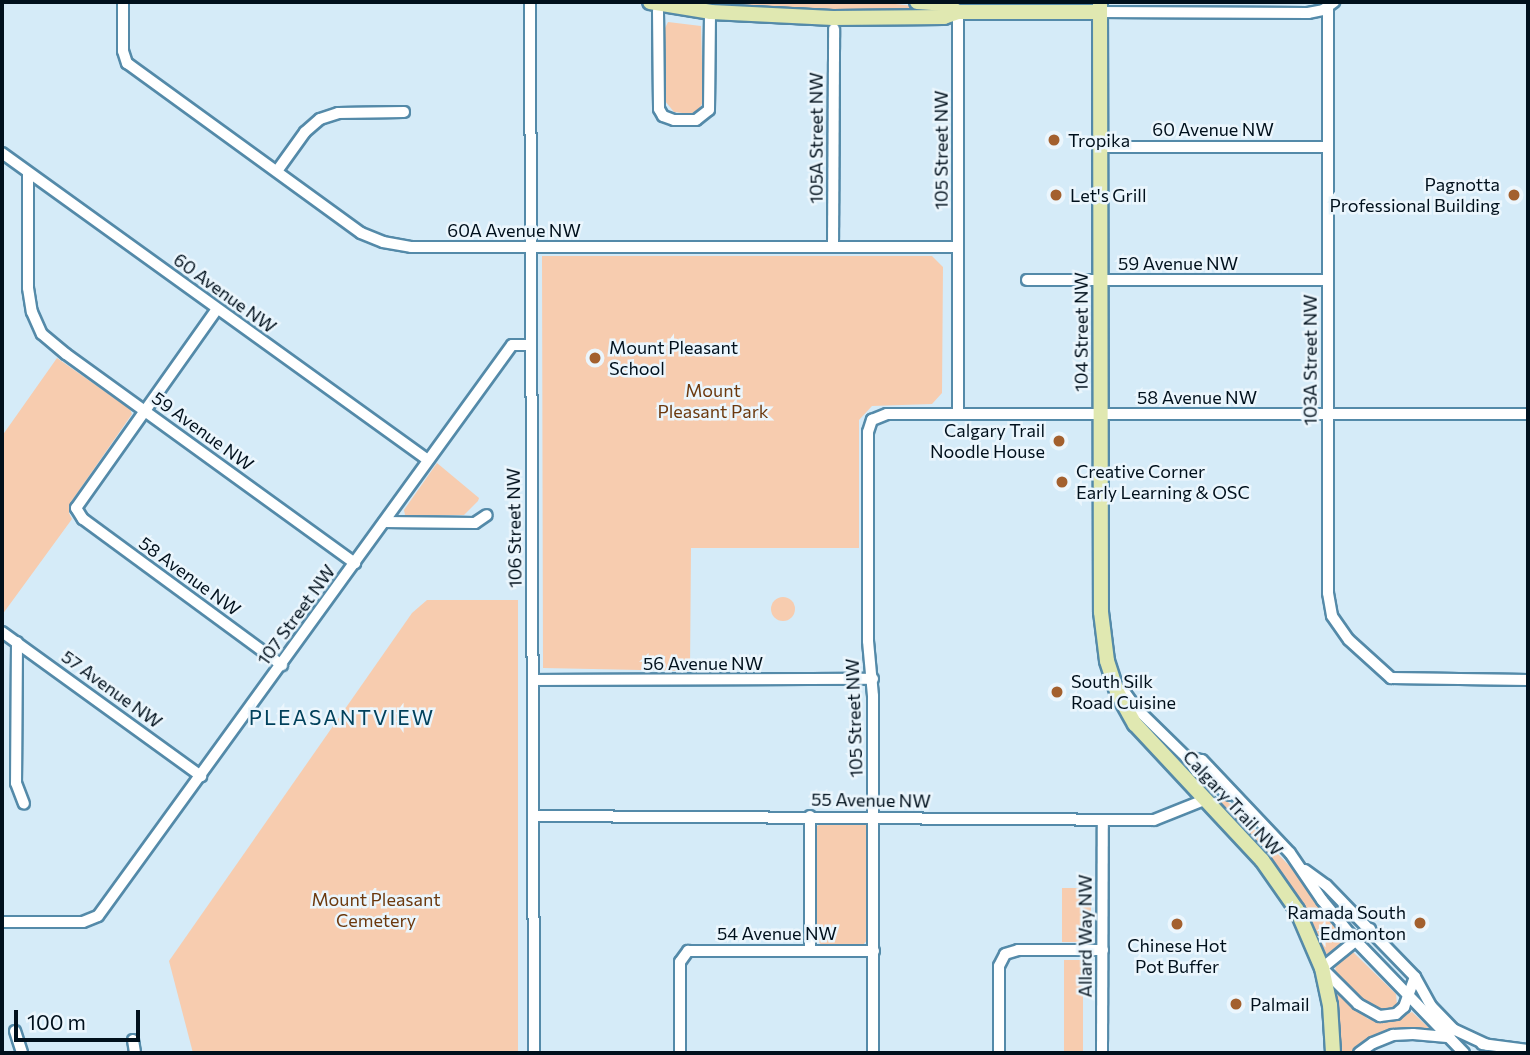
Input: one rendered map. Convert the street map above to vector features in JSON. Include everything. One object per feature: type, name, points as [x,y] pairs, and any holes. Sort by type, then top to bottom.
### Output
[{"type":"main road","points":[[917,2],[943,4],[958,12]]},
{"type":"main road","points":[[654,6],[711,12],[833,18],[944,17],[958,12],[1100,7]]},
{"type":"main road","name":"104 Street NW","points":[[1100,7],[1101,612],[1108,665]]},
{"type":"main road","name":"Calgary Trail NW","points":[[1108,665],[1135,724],[1279,881],[1304,924],[1322,968],[1330,1005],[1333,1053]]},
{"type":"street","name":"60A Avenue NW","points":[[123,2],[123,51],[127,63],[361,233],[383,242],[411,247],[958,247]]},
{"type":"street","name":"106 Street NW","points":[[530,2],[534,1053]]},
{"type":"street","points":[[1100,7],[1308,13],[1331,5]]},
{"type":"street","name":"103A Street NW","points":[[1331,5],[1326,147],[1331,609],[1336,623],[1349,640],[1379,670],[1399,681],[1528,680]]},
{"type":"street","points":[[654,6],[658,105],[663,116],[674,120],[696,120],[709,110],[709,18]]},
{"type":"street","name":"105 Street NW","points":[[958,12],[958,414]]},
{"type":"street","name":"105A Street NW","points":[[833,247],[834,29]]},
{"type":"street","points":[[277,172],[305,132],[320,119],[338,113],[404,112]]},
{"type":"street","name":"60 Avenue NW","points":[[1100,147],[1326,147]]},
{"type":"street","name":"60 Avenue NW","points":[[2,153],[428,460]]},
{"type":"street","name":"59 Avenue NW","points":[[29,173],[28,288],[35,322],[42,334],[355,563]]},
{"type":"street","name":"59 Avenue NW","points":[[1027,280],[1328,280]]},
{"type":"street","points":[[144,410],[217,309]]},
{"type":"street","name":"107 Street NW","points":[[2,922],[83,922],[94,919],[282,665],[512,345],[531,345]]},
{"type":"street","name":"58 Avenue NW","points":[[144,410],[79,500],[76,509],[78,514],[282,665]]},
{"type":"street","name":"58 Avenue NW","points":[[870,424],[875,417],[887,414],[1528,414]]},
{"type":"street","name":"105 Street NW","points":[[870,424],[868,641],[873,679],[873,1053]]},
{"type":"street","points":[[384,522],[475,523],[487,515]]},
{"type":"street","name":"57 Avenue NW","points":[[2,632],[201,776]]},
{"type":"street","points":[[17,642],[16,783],[24,804]]},
{"type":"street","name":"Calgary Trail NW","points":[[1108,665],[1137,709],[1186,757],[1202,760],[1300,867],[1354,940],[1447,1037]]},
{"type":"street","name":"56 Avenue NW","points":[[534,680],[873,679]]},
{"type":"street","name":"55 Avenue NW","points":[[534,816],[1159,819],[1204,800]]},
{"type":"street","points":[[810,816],[810,951]]},
{"type":"street","name":"Allard Way NW","points":[[1102,1053],[1103,820]]},
{"type":"street","name":"Calgary Trail NW","points":[[1300,867],[1326,885],[1415,976],[1431,1006],[1453,1029],[1490,1048]]},
{"type":"street","points":[[1322,968],[1370,929]]},
{"type":"street","name":"54 Avenue NW","points":[[680,1053],[682,957],[692,950],[874,951]]},
{"type":"street","points":[[999,1053],[999,967],[1004,954],[1018,950],[1103,950]]},
{"type":"street","name":"Calgary Trail NW","points":[[1322,968],[1358,1004],[1375,1014],[1396,1013],[1408,999]]},
{"type":"street","points":[[1408,999],[1415,976]]},
{"type":"street","points":[[15,1031],[22,1053]]},
{"type":"street","name":"Calgary Trail NW","points":[[1359,1053],[1373,1043],[1393,1035],[1447,1037],[1490,1048],[1528,1050]]},
{"type":"street","points":[[1447,1037],[1464,1053]]},
{"type":"street","points":[[133,1040],[135,1053]]},
{"type":"green space","points":[[876,2],[934,8],[934,13],[801,10],[707,3]]},
{"type":"green space","points":[[668,22],[701,26],[703,102],[699,109],[691,114],[674,112],[665,101],[665,28]]},
{"type":"green space","name":"Mount Pleasant Park","points":[[542,256],[932,256],[943,267],[942,393],[932,404],[872,406],[859,420],[859,548],[691,548],[690,671],[543,668]]},
{"type":"green space","points":[[57,358],[130,409],[132,414],[71,502],[69,513],[72,519],[2,615],[2,436]]},
{"type":"green space","points":[[437,463],[479,498],[478,501],[464,515],[405,515],[404,510]]},
{"type":"green space","points":[[783,597],[791,601],[795,609],[791,617],[783,621],[775,617],[771,609],[775,601]]},
{"type":"green space","name":"Mount Pleasant Cemetery","points":[[427,600],[518,600],[518,1053],[193,1053],[169,961],[412,613]]},
{"type":"green space","points":[[1221,800],[1226,800],[1305,882],[1343,936],[1342,948],[1329,959],[1308,917],[1216,807]]},
{"type":"green space","points":[[823,822],[865,823],[867,828],[868,939],[863,945],[822,945],[816,940],[816,827]]},
{"type":"green space","points":[[1062,888],[1091,888],[1091,942],[1062,942]]},
{"type":"green space","points":[[1351,950],[1396,994],[1397,1005],[1390,1012],[1373,1011],[1335,973],[1336,963]]},
{"type":"green space","points":[[1064,960],[1083,960],[1083,1053],[1064,1053]]},
{"type":"green space","points":[[1333,990],[1368,1019],[1388,1022],[1412,1012],[1429,1028],[1381,1033],[1351,1053],[1338,1053]]},
{"type":"place","name":"Tropika","points":[[1054,140]]},
{"type":"place","name":"Let's Grill","points":[[1056,195]]},
{"type":"place","name":"Pagnotta Professional Building","points":[[1514,195]]},
{"type":"place","name":"Mount Pleasant School","points":[[595,358]]},
{"type":"place","name":"Calgary Trail Noodle House","points":[[1059,441]]},
{"type":"place","name":"Creative Corner Early Learning & OSC","points":[[1062,482]]},
{"type":"place","name":"South Silk Road Cuisine","points":[[1057,692]]},
{"type":"place","name":"Ramada South Edmonton","points":[[1420,923]]},
{"type":"place","name":"Chinese Hot Pot Buffer","points":[[1177,924]]},
{"type":"place","name":"Palmail","points":[[1236,1004]]},
{"type":"district","name":"PLEASANTVIEW","points":[[342,717]]}]
